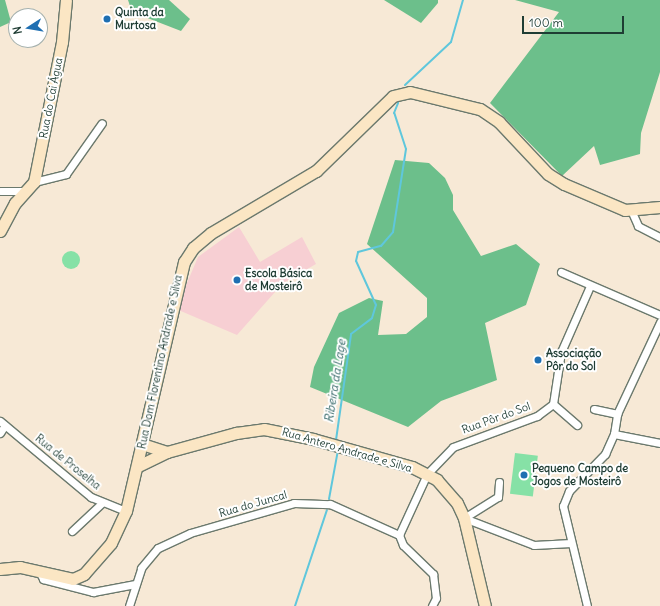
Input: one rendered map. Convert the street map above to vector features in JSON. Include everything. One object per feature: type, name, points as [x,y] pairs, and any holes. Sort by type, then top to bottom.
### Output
[{"type":"main road","name":"Rua do Cai Água","points":[[34,182],[62,42],[66,0]]},
{"type":"main road","name":"Rua Dom Florentino Andrade e Silva","points":[[0,569],[20,566],[74,579],[84,574],[111,543],[126,511],[138,466],[178,275],[193,248],[211,233],[316,171],[392,96],[410,92],[480,109],[499,122],[555,179],[611,206],[631,210],[660,207]]},
{"type":"main road","points":[[0,231],[25,191],[34,182]]},
{"type":"main road","name":"Rua Antero Andrade e Silva","points":[[138,466],[167,452],[236,432],[264,429],[313,438],[428,474],[447,490],[464,518],[485,606]]},
{"type":"main road","points":[[142,444],[167,452]]},
{"type":"street","points":[[34,182],[66,174],[102,123]]},
{"type":"street","points":[[0,191],[25,191]]},
{"type":"street","points":[[631,210],[638,226],[660,237]]},
{"type":"street","points":[[561,272],[590,286],[660,315]]},
{"type":"street","points":[[577,425],[553,404],[561,352],[590,286]]},
{"type":"street","points":[[587,606],[570,543],[565,501],[569,491],[605,454],[614,434],[617,414],[660,322]]},
{"type":"street","name":"Rua Pôr do Sol","points":[[428,474],[453,447],[537,416],[553,404]]},
{"type":"street","points":[[594,409],[617,414]]},
{"type":"street","points":[[0,433],[2,423]]},
{"type":"street","name":"Rua de Proselha","points":[[2,423],[92,497],[126,511]]},
{"type":"street","points":[[614,434],[660,443]]},
{"type":"street","points":[[428,474],[399,535],[403,545],[433,574],[436,598],[432,606]]},
{"type":"street","points":[[464,518],[498,497],[499,482]]},
{"type":"street","points":[[72,531],[103,502]]},
{"type":"street","name":"Rua do Juncal","points":[[129,606],[141,568],[158,548],[190,534],[294,503],[330,504],[399,535]]},
{"type":"street","points":[[464,518],[534,545],[570,543]]},
{"type":"street","points":[[42,572],[43,579],[93,592],[135,584]]},
{"type":"shaded area","name":"Escola Básica de Mosteirô","points":[[239,227],[260,262],[302,237],[316,264],[283,283],[237,335],[176,309],[198,257]]},
{"type":"green space","points":[[0,0],[5,0],[8,11],[8,23],[0,27]]},
{"type":"green space","points":[[128,0],[169,0],[190,19],[181,31],[132,12]]},
{"type":"green space","points":[[384,0],[438,0],[438,3],[421,23]]},
{"type":"green space","points":[[515,0],[660,0],[660,72],[641,133],[640,154],[600,165],[594,146],[562,176],[490,103],[559,12]]},
{"type":"green space","points":[[395,160],[429,163],[445,178],[453,195],[453,210],[481,256],[516,244],[540,264],[526,305],[485,323],[497,380],[441,401],[408,427],[310,387],[314,367],[339,313],[369,298],[383,301],[378,335],[406,334],[427,317],[427,298],[367,244]]},
{"type":"green space","points":[[71,251],[77,254],[80,260],[77,266],[71,269],[65,266],[62,260],[65,254]]},
{"type":"green space","name":"Pequeno Campo de Jogos de Mosteirô","points":[[515,453],[538,456],[533,496],[510,494]]},
{"type":"waterway","name":"Ribeira da Lage","points":[[405,85],[451,42],[463,0]]},
{"type":"waterway","name":"Ribeira da Lage","points":[[336,440],[351,334],[372,318],[376,305],[356,261],[358,252],[381,246],[393,232],[406,149],[394,113],[398,103]]},
{"type":"waterway","name":"Ribeira da Lage","points":[[329,499],[338,450]]},
{"type":"waterway","name":"Ribeira da Lage","points":[[295,606],[327,510]]},
{"type":"place","name":"Quinta da Murtosa","points":[[107,19]]},
{"type":"place","name":"Escola Básica de Mosteirô","points":[[237,280]]},
{"type":"place","name":"Associação Pôr do Sol","points":[[538,360]]},
{"type":"place","name":"Pequeno Campo de Jogos de Mosteirô","points":[[524,475]]}]
